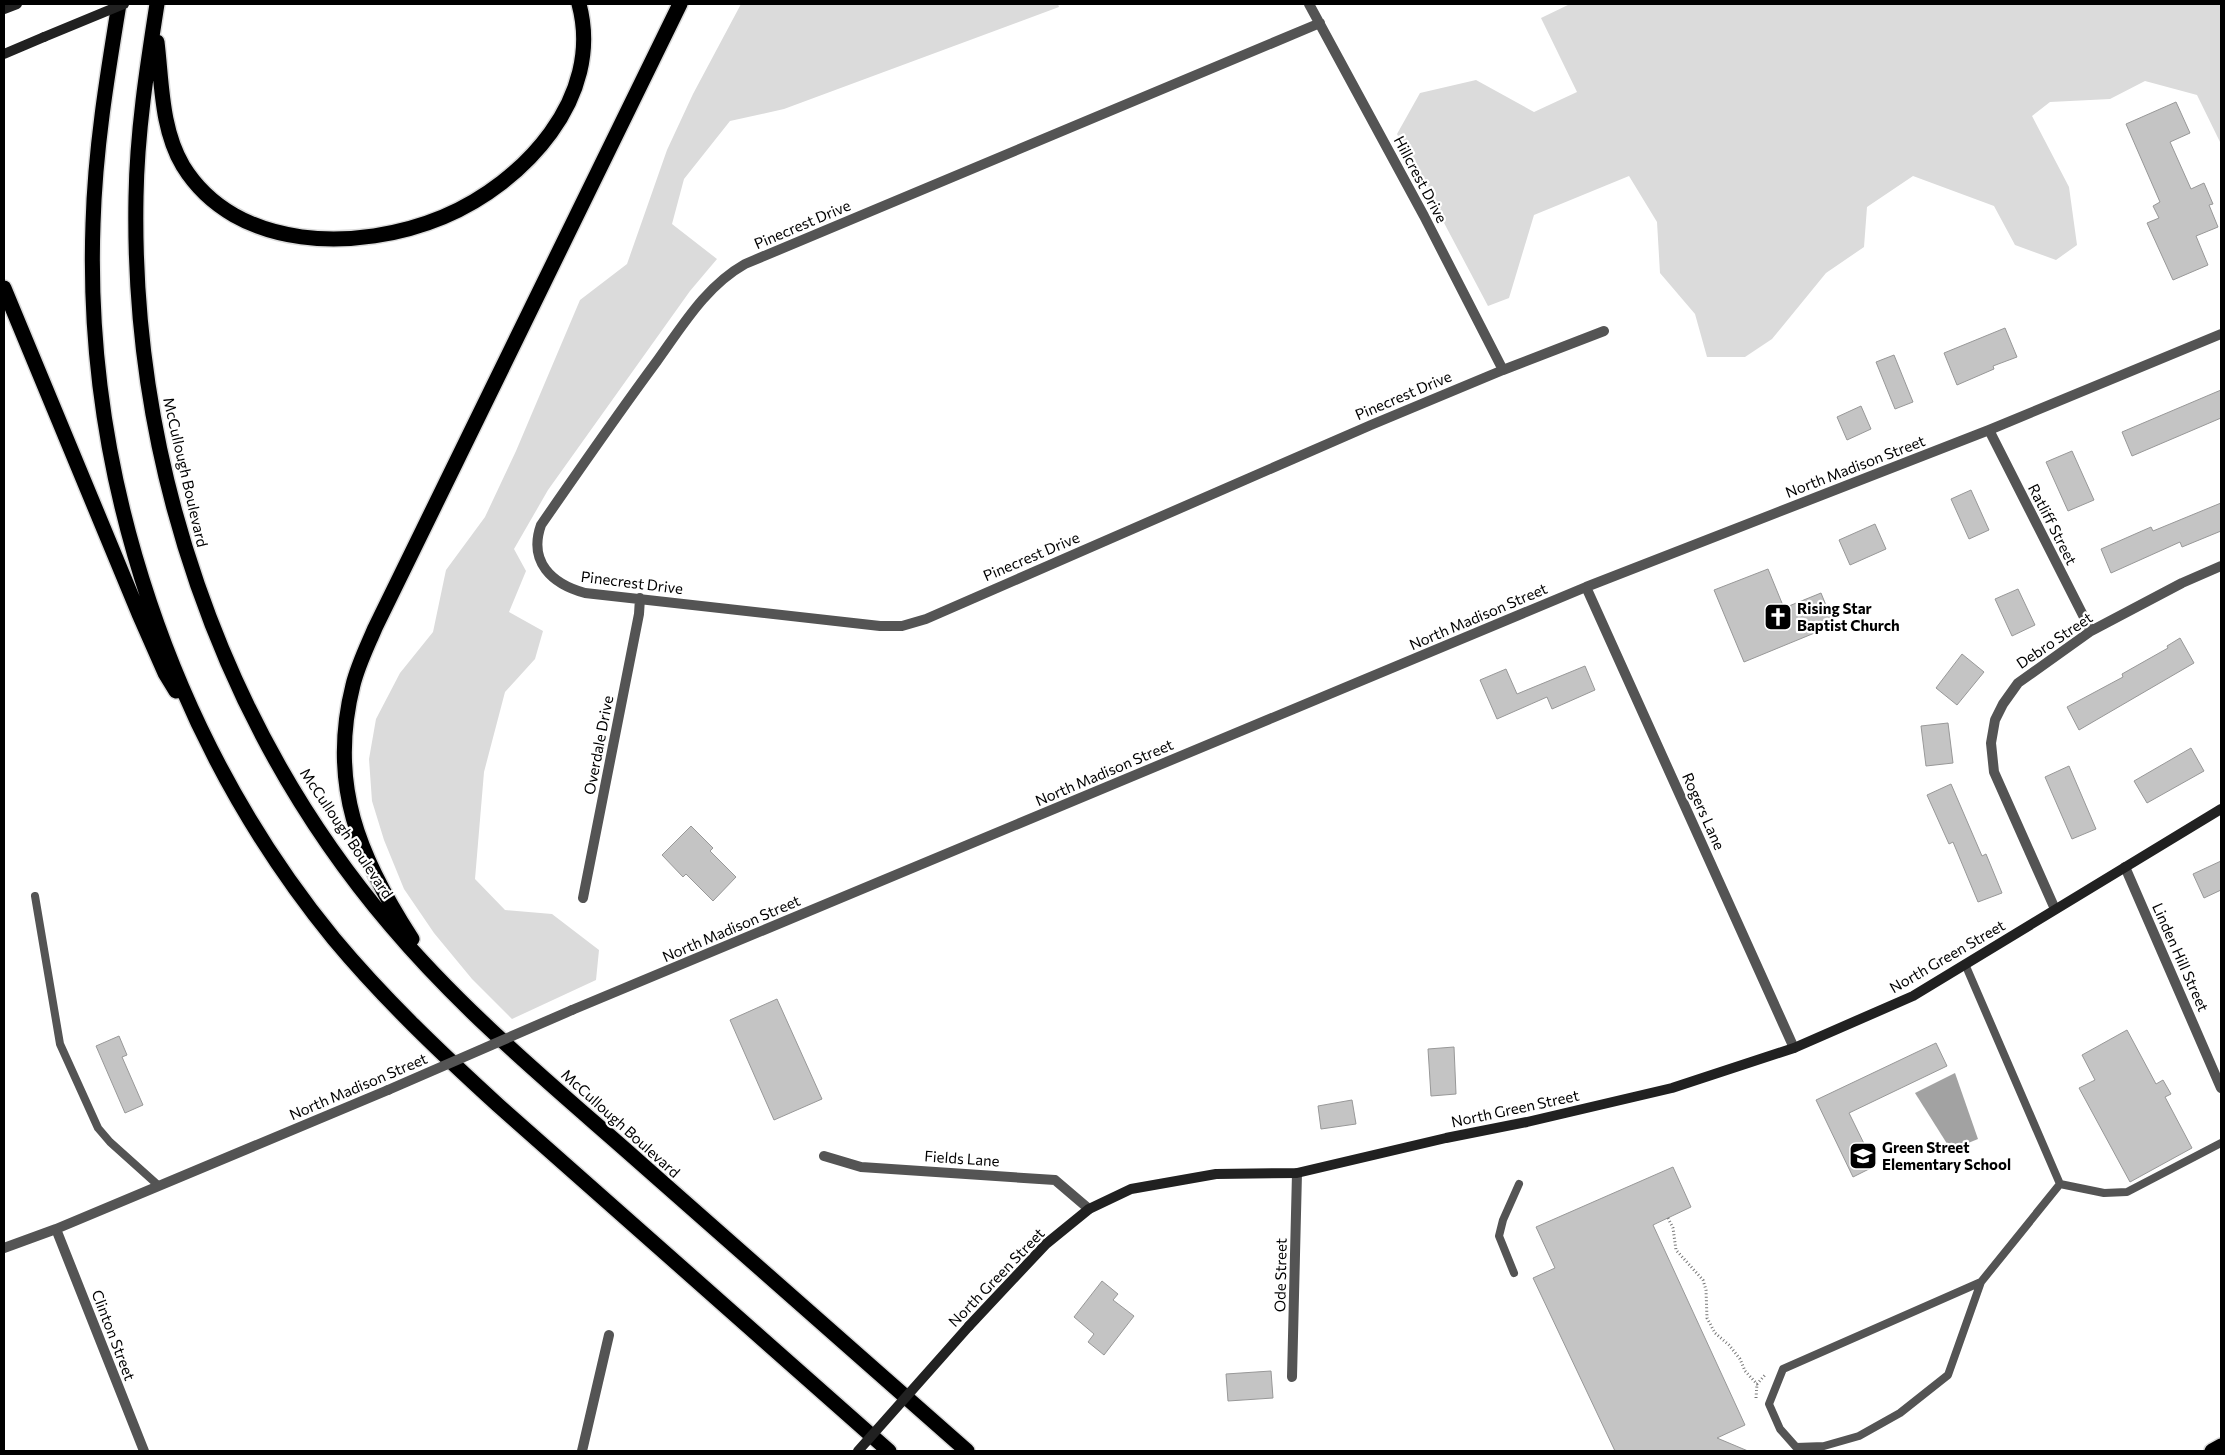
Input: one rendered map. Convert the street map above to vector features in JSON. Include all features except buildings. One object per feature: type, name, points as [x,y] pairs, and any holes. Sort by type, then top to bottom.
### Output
[{"type":"highway","points":[[119,4],[99,134],[95,177],[93,275],[100,375],[115,473],[128,530],[165,645],[206,740]]},
{"type":"highway","name":"McCullough Boulevard","points":[[157,4],[137,155],[136,239],[144,359],[159,449],[172,503],[193,572],[217,636],[244,698],[275,758],[312,818],[350,874],[390,925],[437,978],[506,1044],[967,1451]]},
{"type":"highway","points":[[154,20],[168,127],[174,148],[183,165],[199,187],[225,210],[260,227],[307,237],[356,238],[402,231],[456,211],[499,183],[533,153],[558,122],[577,86],[582,67],[584,45],[579,4]]},
{"type":"highway","points":[[437,978],[394,910],[370,866],[357,834],[350,806],[345,760],[347,714],[354,684],[375,628],[680,4]]},
{"type":"highway","points":[[4,288],[165,673],[206,740],[236,796],[291,881],[334,939],[375,986],[436,1048],[498,1106],[889,1451]]},
{"type":"highway","points":[[2212,1451],[2221,1446]]},
{"type":"street","points":[[4,9],[17,4]]},
{"type":"street","points":[[4,54],[124,4]]},
{"type":"street","name":"Hillcrest Drive","points":[[1309,4],[1424,216],[1503,370]]},
{"type":"street","name":"Pinecrest Drive","points":[[1320,23],[746,264],[722,279],[703,299],[621,410],[541,525],[538,535],[539,556],[549,575],[568,588],[585,593],[880,626],[902,626],[914,623],[1503,370],[1604,331]]},
{"type":"street","name":"North Madison Street","points":[[4,1248],[56,1229],[159,1186],[572,1010],[1586,587],[1990,430],[2221,334]]},
{"type":"street","name":"Ratliff Street","points":[[1990,430],[2091,631]]},
{"type":"street","name":"Debro Street","points":[[2055,909],[1994,772],[1991,743],[1995,720],[2002,704],[2018,683],[2091,631],[2182,583],[2221,566]]},
{"type":"street","name":"Rogers Lane","points":[[1586,587],[1794,1048]]},
{"type":"street","name":"Overdale Drive","points":[[582,898],[639,614],[640,598]]},
{"type":"street","name":"North Green Street","points":[[858,1451],[1046,1244],[1089,1209],[1131,1189],[1167,1181],[1216,1174],[1297,1172],[1672,1088],[1794,1048],[1913,996],[2221,809]]},
{"type":"street","name":"Linden Hill Street","points":[[2125,867],[2221,1088]]},
{"type":"street","name":"Fields Lane","points":[[824,1156],[861,1167],[1055,1180],[1089,1209]]},
{"type":"street","name":"Ode Street","points":[[1292,1377],[1297,1172]]},
{"type":"street","name":"Clinton Street","points":[[56,1229],[144,1451]]},
{"type":"street","points":[[582,1451],[610,1335]]},
{"type":"lane","points":[[35,896],[60,1044],[98,1128],[110,1142],[159,1186]]},
{"type":"lane","points":[[1965,964],[2060,1184]]},
{"type":"lane","points":[[2060,1184],[2104,1193],[2127,1192],[2221,1143]]},
{"type":"lane","points":[[1514,1273],[1499,1236],[1503,1220],[1519,1184]]},
{"type":"lane","points":[[1981,1282],[1783,1369],[1769,1404],[1780,1430],[1796,1447],[1824,1446],[1859,1436],[1900,1413],[1948,1375],[1981,1282],[2060,1184]]},
{"type":"path","points":[[1668,1218],[1673,1228],[1676,1250],[1703,1280],[1706,1290],[1707,1318],[1715,1333],[1729,1345],[1740,1359],[1745,1371],[1757,1384],[1767,1373]]},
{"type":"shaded area","points":[[741,4],[1058,4],[1059,7],[784,109],[730,121],[684,179],[672,224],[717,259],[690,291],[548,490],[514,549],[526,571],[509,612],[543,631],[535,659],[505,692],[484,772],[475,879],[505,910],[552,914],[599,950],[596,980],[512,1019],[472,979],[434,933],[404,889],[384,840],[372,801],[369,759],[376,719],[400,673],[433,632],[446,570],[485,517],[516,451],[580,300],[627,264],[667,150],[693,94]]},
{"type":"shaded area","points":[[1570,4],[2221,4],[2221,144],[2197,95],[2145,81],[2110,99],[2050,102],[2032,116],[2069,187],[2077,245],[2056,260],[2015,245],[1994,206],[1913,176],[1867,207],[1864,247],[1826,273],[1772,339],[1745,357],[1707,357],[1695,314],[1660,273],[1657,222],[1629,176],[1534,215],[1509,298],[1488,306],[1397,134],[1420,93],[1476,80],[1534,112],[1577,92],[1541,18]]},
{"type":"shaded area","points":[[1955,1073],[1978,1139],[1951,1150],[1915,1093]]},
{"type":"place","name":"Rising Star Baptist Church","points":[[1778,617]]},
{"type":"place","name":"Green Street Elementary School","points":[[1863,1156]]}]
